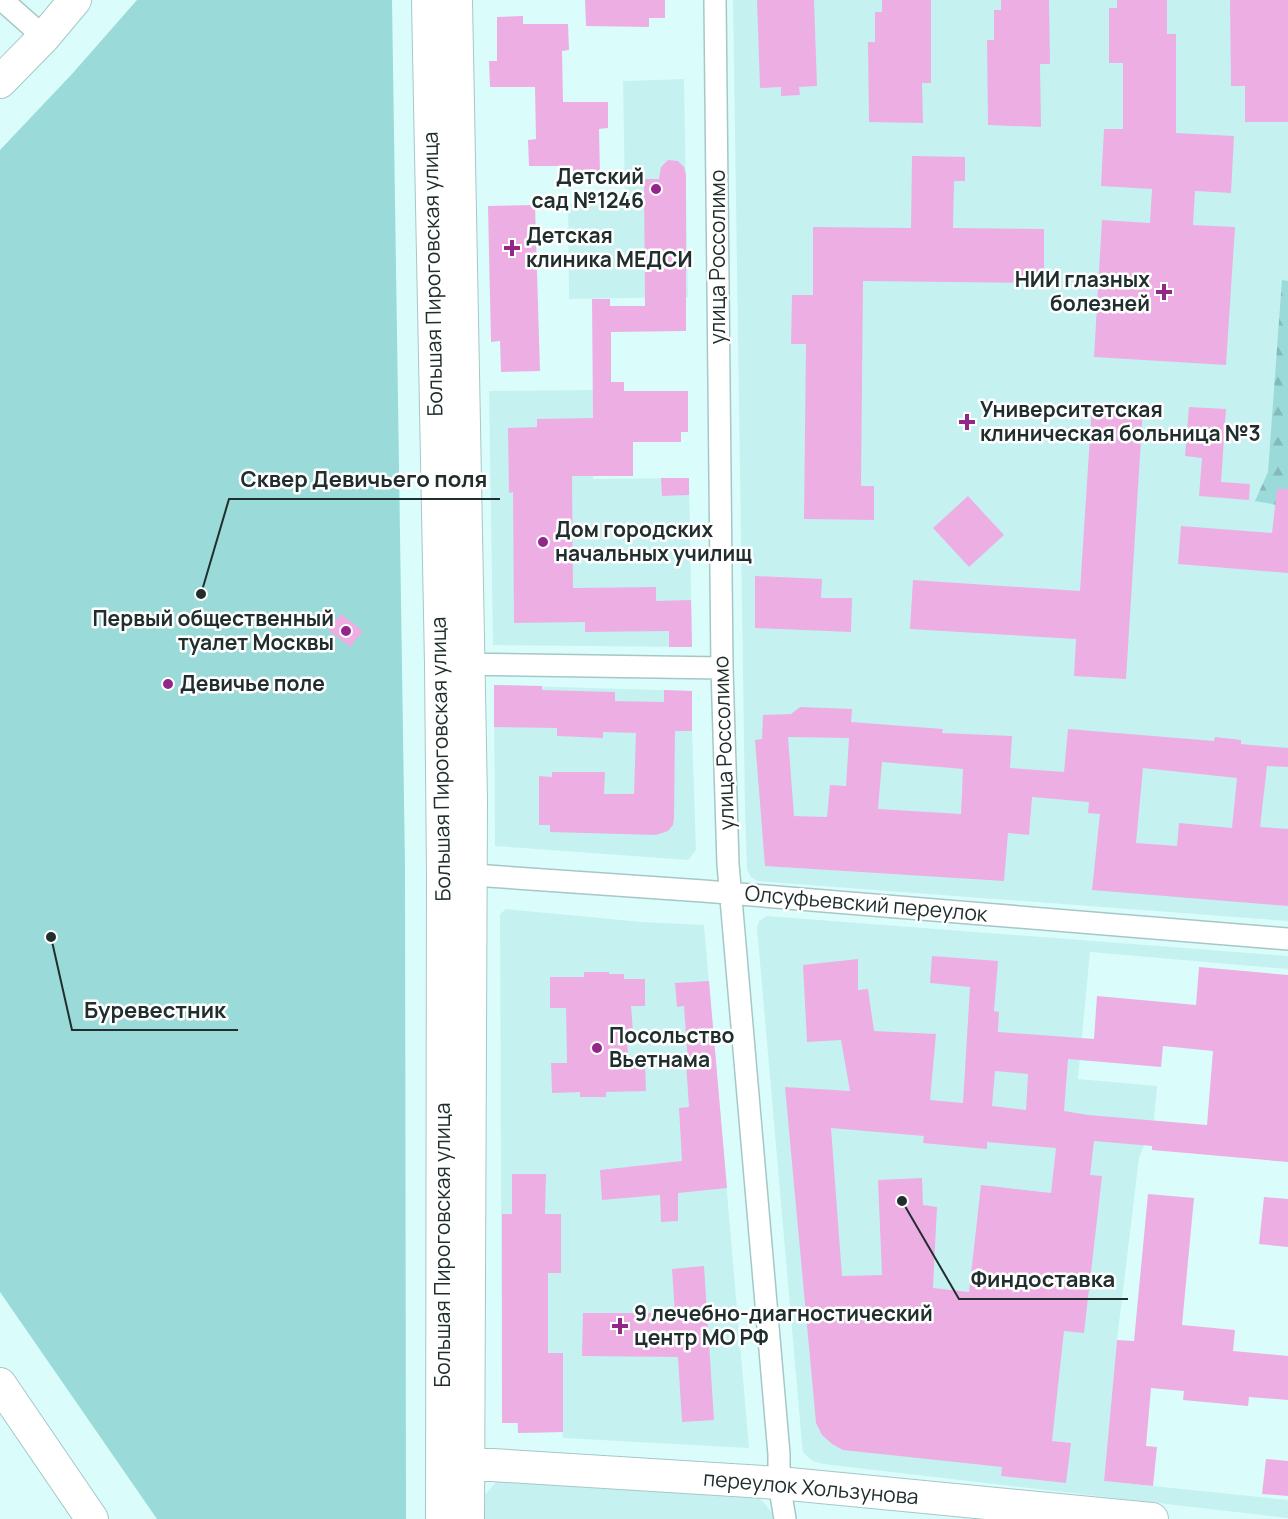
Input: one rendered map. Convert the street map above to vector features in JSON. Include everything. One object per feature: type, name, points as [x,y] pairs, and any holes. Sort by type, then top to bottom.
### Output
[{"type":"main road","points":[[0,82],[44,37],[75,0]]},
{"type":"main road","name":"Большая Пироговская улица","points":[[428,0],[455,664]]},
{"type":"main road","name":"Большая Пироговская улица","points":[[442,1519],[455,1465],[456,0]]},
{"type":"main road","points":[[0,1384],[92,1519]]},
{"type":"main road","name":"Большая Пироговская улица","points":[[455,1465],[468,1519]]},
{"type":"main road","name":"переулок Хользунова","points":[[455,1465],[779,1483],[1152,1519]]},
{"type":"street","points":[[2,0],[44,37]]},
{"type":"street","name":"улица Россолимо","points":[[715,0],[722,668],[730,893],[778,1443],[779,1483],[785,1519]]},
{"type":"street","points":[[455,664],[722,668]]},
{"type":"street","name":"Олсуфьевский переулок","points":[[457,874],[730,893],[1288,939]]},
{"type":"shaded area","points":[[733,0],[1288,0],[1288,921],[757,881],[751,877],[747,870],[745,810]]},
{"type":"shaded area","name":"Детский сад №1246","points":[[684,79],[688,297],[569,299],[568,204],[625,203],[623,81]]},
{"type":"shaded area","points":[[593,390],[593,479],[689,478],[692,647],[493,645],[489,391]]},
{"type":"shaded area","points":[[494,685],[692,691],[696,850],[688,860],[495,846]]},
{"type":"shaded area","points":[[506,909],[642,922],[704,925],[749,1448],[563,1438],[562,1432],[518,1433],[517,1423],[502,1423],[500,914]]},
{"type":"shaded area","points":[[767,916],[1288,956],[1288,969],[1090,952],[1078,1079],[1157,1086],[1154,1120],[1139,1158],[1117,1340],[1104,1481],[1288,1500],[1288,1518],[823,1464],[813,1461],[803,1452],[757,928],[759,921]]},
{"type":"shaded area","points":[[498,1480],[755,1496],[763,1501],[772,1513],[773,1519],[480,1519],[480,1500]]},
{"type":"green space","points":[[137,0],[392,0],[405,867],[406,1519],[157,1519],[0,1292],[0,150],[72,74]]},
{"type":"green space","points":[[1282,280],[1288,281],[1288,507],[1255,501],[1268,472]]},
{"type":"building","points":[[585,0],[665,0],[665,18],[649,18],[649,27],[586,26]]},
{"type":"building","points":[[757,0],[814,0],[817,86],[799,87],[800,95],[781,96],[781,87],[760,88]]},
{"type":"building","points":[[882,0],[931,0],[931,83],[922,83],[923,123],[869,122],[868,42],[875,42],[875,12],[882,12]]},
{"type":"building","points":[[1001,0],[1049,0],[1050,64],[1040,64],[1041,127],[988,125],[987,40],[994,40],[994,10],[1001,10]]},
{"type":"building","points":[[1117,0],[1167,0],[1167,34],[1176,34],[1176,133],[1234,136],[1231,193],[1195,191],[1193,225],[1235,227],[1226,365],[1094,357],[1102,220],[1150,223],[1152,189],[1101,186],[1104,129],[1123,129],[1123,63],[1109,63],[1109,8],[1117,8]]},
{"type":"building","points":[[1230,0],[1288,0],[1288,122],[1245,122],[1245,86],[1231,86]]},
{"type":"building","points":[[523,16],[523,24],[568,24],[569,50],[562,51],[563,102],[608,102],[608,128],[599,129],[600,174],[573,174],[573,166],[529,166],[528,140],[536,139],[535,87],[490,87],[489,61],[497,61],[497,17]]},
{"type":"building","points":[[912,156],[965,157],[965,181],[954,181],[953,228],[1044,229],[1044,283],[863,281],[861,486],[874,486],[874,520],[804,519],[806,344],[791,344],[792,295],[813,295],[813,227],[911,228]]},
{"type":"building","points":[[668,160],[678,161],[684,167],[686,175],[686,331],[611,332],[611,382],[624,382],[624,391],[688,391],[688,432],[681,432],[681,442],[633,442],[633,476],[572,476],[573,588],[656,587],[656,601],[691,600],[692,647],[669,647],[669,631],[585,632],[585,622],[514,623],[513,492],[509,493],[508,428],[537,427],[537,419],[593,418],[592,299],[610,299],[610,306],[645,306],[644,179],[659,179],[661,167]]},
{"type":"building","name":"Детская клиника МЕДСИ","points":[[535,205],[540,371],[501,372],[500,341],[491,342],[488,206]]},
{"type":"building","points":[[1092,405],[1143,408],[1126,679],[1074,676],[1076,639],[910,629],[913,580],[1080,591]]},
{"type":"building","points":[[1189,407],[1226,409],[1221,482],[1250,484],[1249,500],[1199,496],[1202,458],[1185,456]]},
{"type":"building","points":[[661,478],[689,478],[689,495],[662,496]]},
{"type":"building","points":[[1277,489],[1288,489],[1288,573],[1178,564],[1181,526],[1272,533]]},
{"type":"building","points":[[968,496],[1004,535],[969,567],[933,528]]},
{"type":"building","points":[[755,576],[822,579],[821,598],[852,598],[851,632],[755,628]]},
{"type":"building","name":"Первый общественный туалет Москвы","points":[[341,614],[363,631],[350,647],[328,630]]},
{"type":"building","points":[[494,685],[542,686],[542,690],[615,692],[615,701],[664,702],[664,690],[692,691],[692,731],[675,731],[673,825],[668,831],[656,835],[550,832],[550,825],[539,825],[539,776],[552,777],[552,772],[605,772],[604,794],[634,794],[636,733],[603,732],[603,738],[557,736],[557,728],[494,727]]},
{"type":"building","points":[[800,707],[852,709],[851,722],[943,729],[942,733],[1012,736],[1010,768],[1064,772],[1068,729],[1214,741],[1215,737],[1241,740],[1241,744],[1288,748],[1288,767],[1267,766],[1260,827],[1288,829],[1288,906],[1092,890],[1100,814],[1088,813],[1089,802],[1032,797],[1029,835],[1008,833],[1004,881],[765,866],[755,740],[762,739],[763,715],[791,714]],"holes":[[[788,737],[849,738],[846,786],[830,785],[827,817],[794,816]],[[882,762],[963,769],[961,814],[878,809]],[[1143,768],[1237,778],[1232,828],[1179,823],[1177,846],[1136,843]]]},
{"type":"building","points":[[932,956],[998,961],[994,1011],[999,1012],[998,1032],[1094,1039],[1097,996],[1196,1005],[1199,967],[1288,975],[1288,1162],[1152,1150],[1152,1146],[1094,1141],[1090,1175],[1102,1176],[1084,1333],[1064,1331],[1052,1441],[1071,1443],[1066,1483],[1001,1476],[1002,1467],[843,1450],[822,1435],[816,1423],[785,1087],[850,1091],[841,1040],[807,1042],[803,965],[858,959],[858,990],[868,989],[874,1031],[936,1034],[930,1100],[963,1103],[970,987],[930,983]],"holes":[[[1163,1046],[1213,1051],[1207,1125],[1064,1111],[1068,1059],[1161,1067]],[[995,1071],[1028,1074],[1026,1110],[992,1106]],[[831,1128],[924,1136],[923,1143],[987,1149],[987,1142],[1056,1148],[1051,1193],[981,1185],[969,1292],[933,1288],[937,1207],[923,1205],[922,1178],[878,1180],[882,1275],[842,1276]]]},
{"type":"building","name":"Посольство Вьетнама","points":[[584,972],[609,972],[609,974],[624,974],[624,979],[645,979],[645,1006],[631,1006],[633,1032],[627,1032],[628,1063],[645,1063],[646,1091],[606,1092],[606,1097],[580,1097],[580,1092],[552,1093],[551,1063],[567,1063],[566,1008],[550,1008],[550,977],[584,977]]},
{"type":"building","points":[[709,981],[727,1188],[678,1193],[678,1221],[661,1222],[660,1195],[602,1200],[600,1170],[682,1161],[679,1108],[689,1107],[686,1063],[688,1063],[684,1006],[677,1007],[675,983]]},
{"type":"building","points":[[512,1174],[546,1174],[545,1214],[561,1214],[561,1273],[548,1273],[548,1353],[563,1353],[563,1432],[518,1433],[518,1423],[502,1423],[502,1214],[512,1214]]},
{"type":"building","points":[[1148,1194],[1194,1198],[1182,1325],[1235,1330],[1233,1351],[1288,1356],[1288,1400],[1249,1397],[1248,1406],[1183,1400],[1184,1391],[1151,1388],[1146,1446],[1157,1447],[1153,1486],[1104,1481],[1117,1340],[1134,1341]]},
{"type":"building","points":[[1264,1197],[1288,1199],[1288,1247],[1259,1244]]},
{"type":"building","points":[[704,1266],[714,1420],[682,1422],[678,1357],[582,1356],[583,1313],[675,1313],[672,1269]]},
{"type":"building","points":[[1266,1459],[1288,1461],[1288,1496],[1262,1494]]},
{"type":"place","name":"Детский сад №1246","points":[[656,189]]},
{"type":"place","name":"Детская клиника МЕДСИ","points":[[512,248]]},
{"type":"place","name":"НИИ глазных болезней","points":[[1164,292]]},
{"type":"place","name":"Университетская клиническая больница №3","points":[[967,422]]},
{"type":"place","name":"Дом городских начальных училищ","points":[[543,542]]},
{"type":"place","name":"Сквер Девичьего поля","points":[[201,594]]},
{"type":"place","name":"Первый общественный туалет Москвы","points":[[346,631]]},
{"type":"place","name":"Девичье поле","points":[[168,684]]},
{"type":"place","name":"Буревестник","points":[[51,937]]},
{"type":"place","name":"Посольство Вьетнама","points":[[597,1048]]},
{"type":"place","name":"Финдоставка","points":[[902,1201]]},
{"type":"place","name":"9 лечебно-диагностический центр МО РФ","points":[[620,1326]]}]
